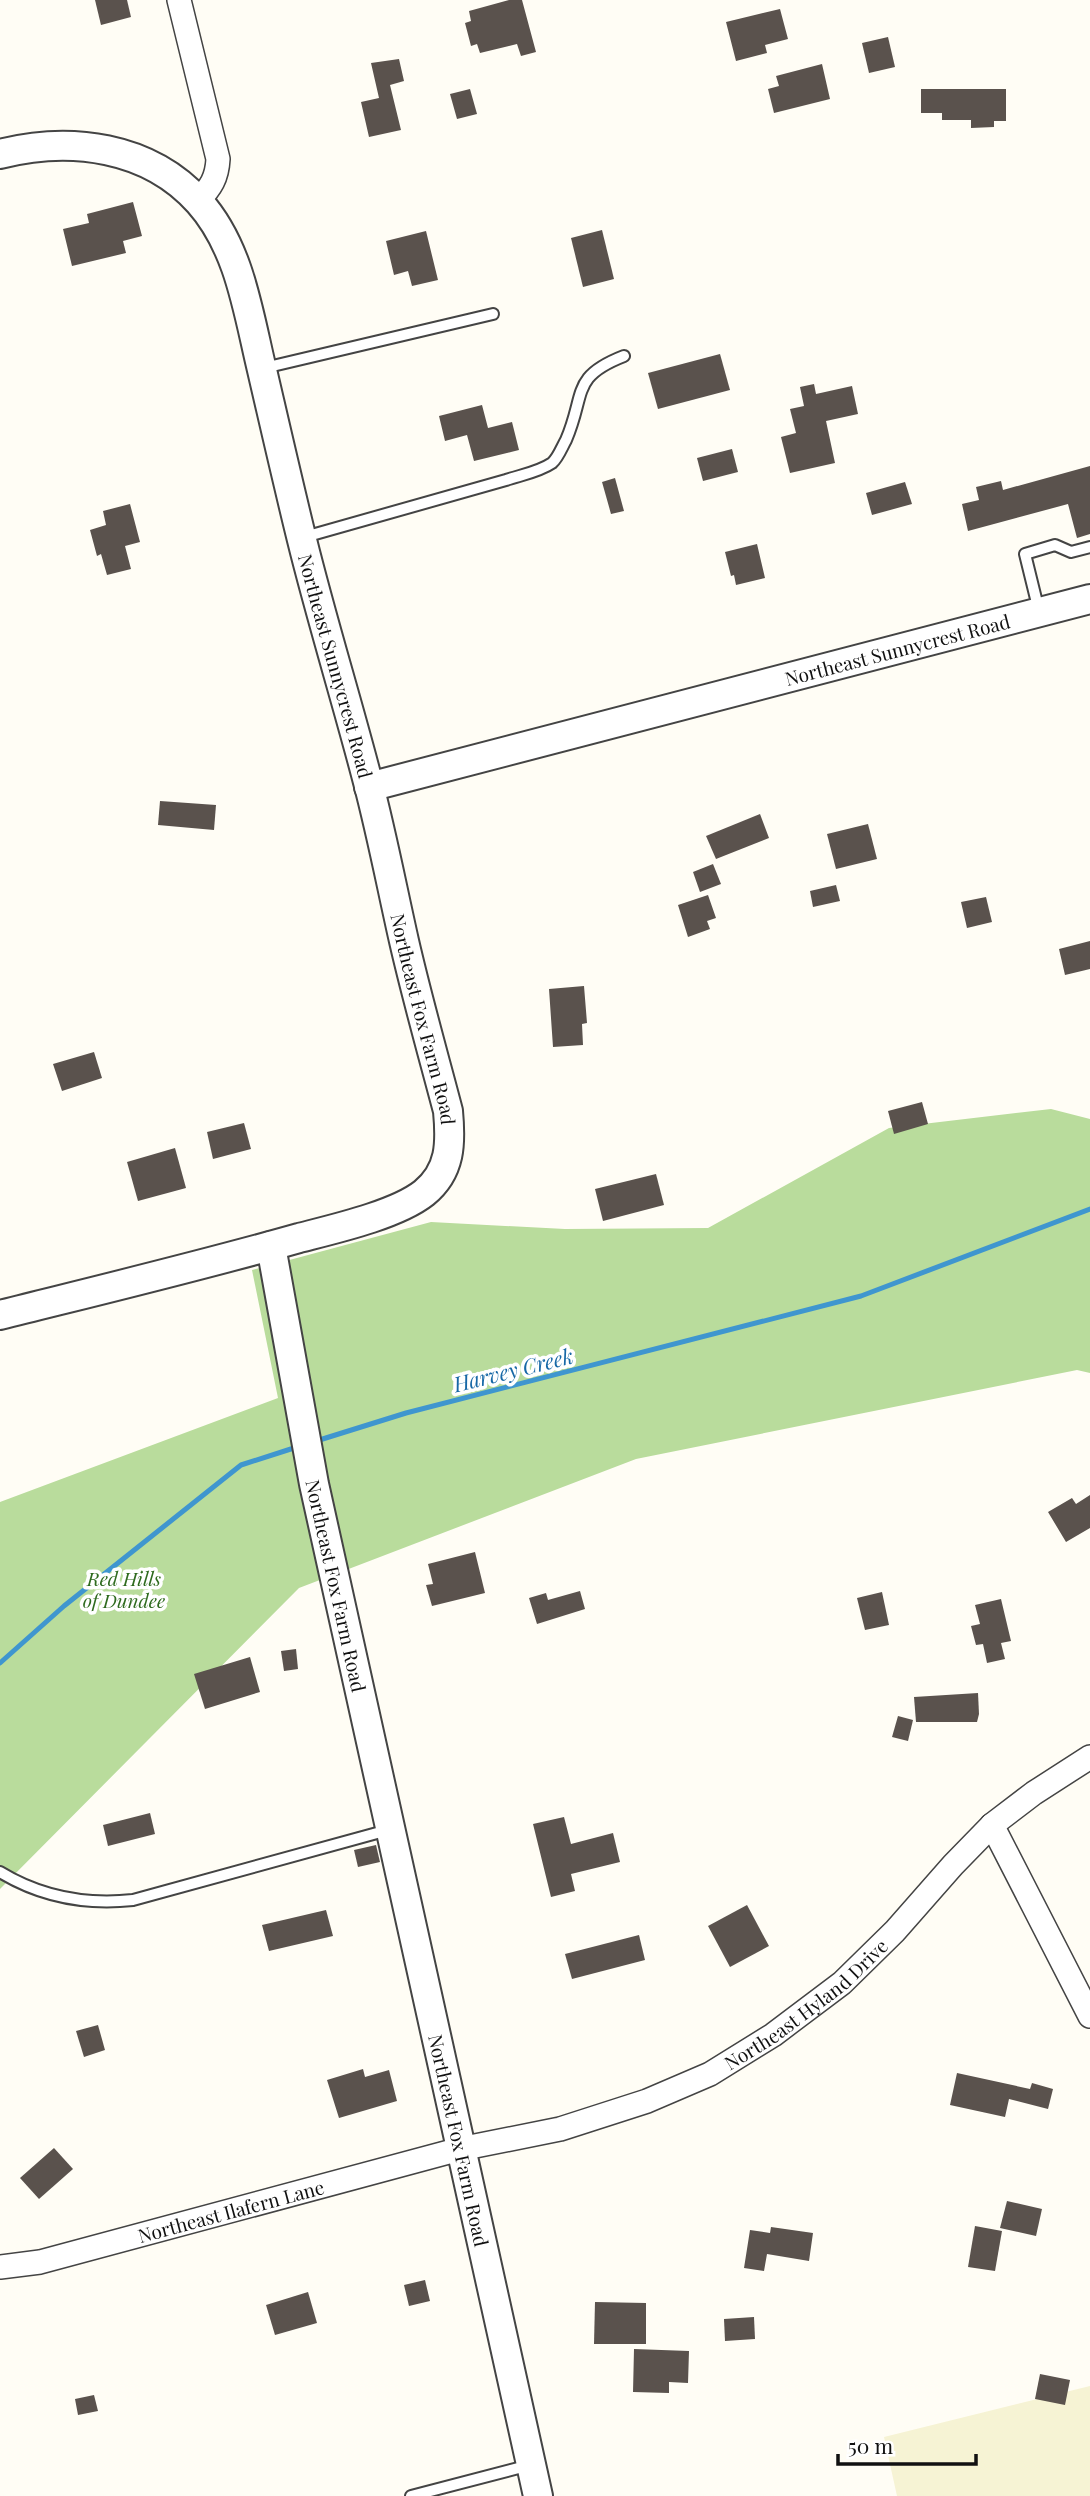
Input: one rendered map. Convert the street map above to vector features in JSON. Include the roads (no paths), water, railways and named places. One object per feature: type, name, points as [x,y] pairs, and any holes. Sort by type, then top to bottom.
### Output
[{"type":"street","points":[[179,0],[218,159],[213,185],[198,201]]},
{"type":"street","name":"Northeast Sunnycrest Road","points":[[0,153],[48,145],[84,145],[114,151],[145,163],[176,181],[198,201],[225,241],[236,268],[302,538],[369,787],[1090,599]]},
{"type":"street","name":"Northeast Fox Farm Road","points":[[369,787],[404,944],[448,1111],[448,1157],[442,1172],[423,1193],[395,1208],[344,1226],[271,1246],[314,1484],[538,2496]]},
{"type":"street","points":[[0,1315],[271,1246]]},
{"type":"street","name":"Northeast Hyland Drive","points":[[460,2149],[552,2131],[601,2118],[647,2101],[718,2068],[773,2035],[842,1983],[895,1931],[992,1825],[1034,1793],[1090,1757]]},
{"type":"street","points":[[992,1825],[1090,2016]]},
{"type":"street","name":"Northeast Ilafern Lane","points":[[0,2267],[40,2262],[460,2149]]},
{"type":"lane","points":[[262,369],[493,314]]},
{"type":"lane","points":[[302,538],[506,480],[554,462],[573,423],[582,386],[590,374],[602,365],[624,356]]},
{"type":"lane","points":[[1039,613],[1025,554],[1055,545],[1071,552],[1090,547]]},
{"type":"lane","points":[[0,1872],[25,1886],[54,1895],[103,1903],[133,1900],[390,1830]]},
{"type":"lane","points":[[411,2496],[531,2464]]},
{"type":"waterway","name":"Harvey Creek","points":[[313,1442],[406,1413],[861,1296],[1090,1209]]},
{"type":"waterway","name":"Harvey Creek","points":[[0,1663],[64,1606],[241,1465],[297,1447]]},
{"type":"park label","name":"Red Hills of Dundee","points":[[124,1589]]}]
